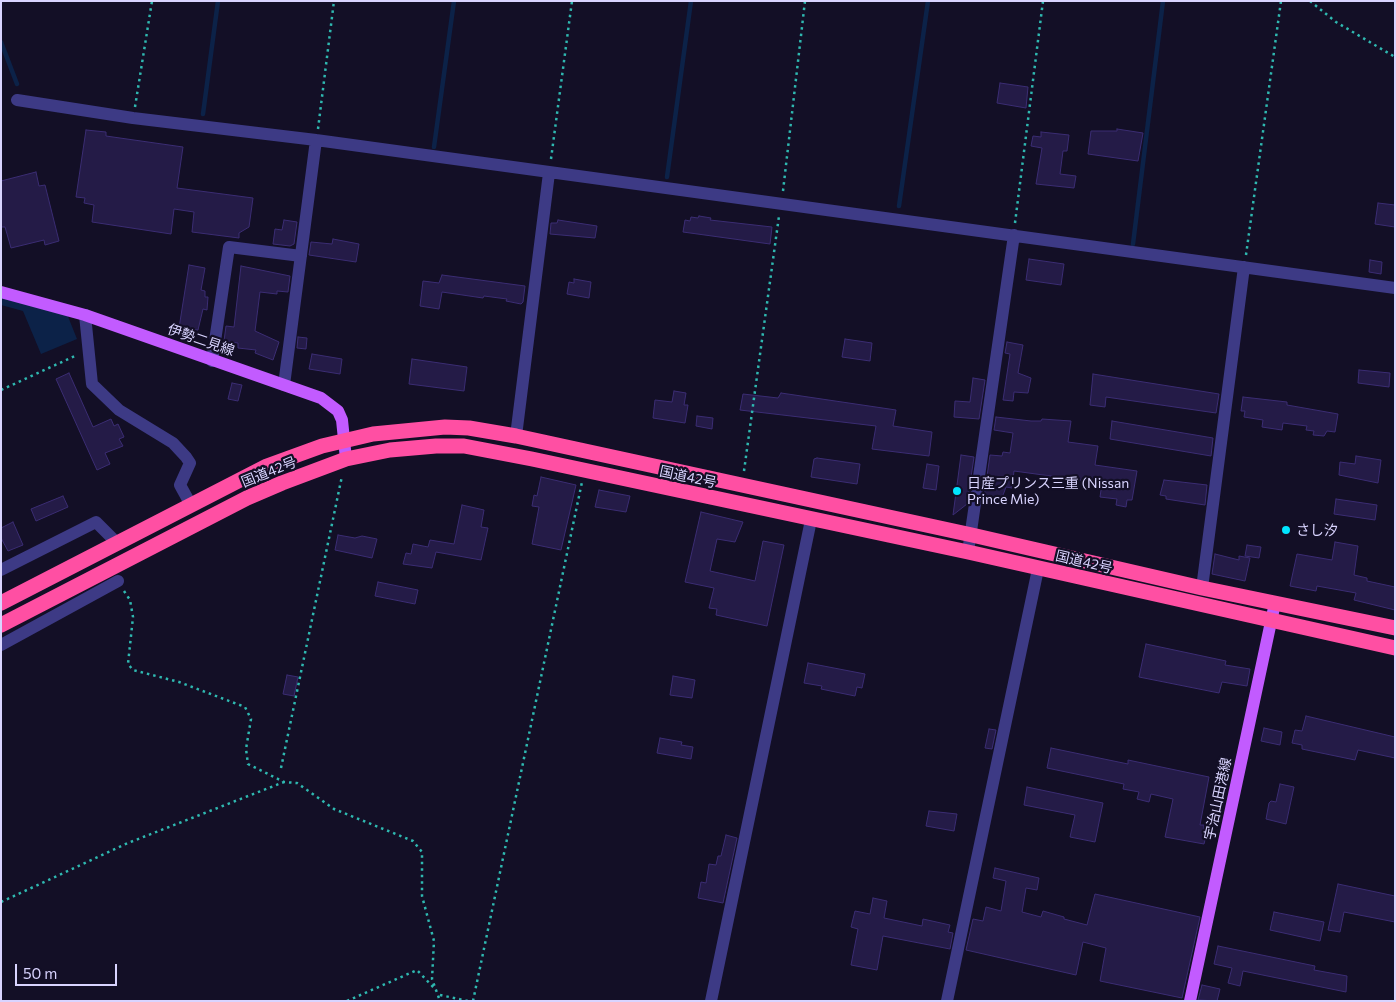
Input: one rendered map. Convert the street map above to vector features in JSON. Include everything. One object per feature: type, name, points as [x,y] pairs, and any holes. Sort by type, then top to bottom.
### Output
[{"type":"highway","name":"国道42号","points":[[1,604],[267,466],[322,446],[398,430],[445,427],[469,428],[516,436],[972,535],[1202,588],[1395,628]]},
{"type":"highway","name":"国道42号","points":[[1,626],[247,498],[346,459],[406,448],[464,446],[968,552],[1395,648]]},
{"type":"main road","name":"伊勢二見線","points":[[1,292],[85,315],[321,398],[332,404],[342,420],[346,442],[346,459]]},
{"type":"main road","name":"宇治山田港線","points":[[1190,1001],[1274,603]]},
{"type":"street","points":[[17,100],[133,118],[316,140],[1395,288]]},
{"type":"street","points":[[284,384],[316,140]]},
{"type":"street","points":[[516,436],[549,173]]},
{"type":"street","points":[[968,552],[972,535],[1014,235]]},
{"type":"street","points":[[212,361],[230,246],[301,256]]},
{"type":"street","points":[[1202,588],[1244,267]]},
{"type":"street","points":[[85,315],[87,350],[92,384],[119,410],[172,443],[190,462],[180,485],[190,505]]},
{"type":"street","points":[[711,1001],[811,520]]},
{"type":"street","points":[[1,570],[96,522],[117,543]]},
{"type":"street","points":[[947,1001],[1038,569]]},
{"type":"street","points":[[1,645],[118,581]]},
{"type":"path","points":[[133,118],[152,1]]},
{"type":"path","points":[[316,140],[334,1]]},
{"type":"path","points":[[549,173],[572,1]]},
{"type":"path","points":[[742,485],[781,205],[804,1]]},
{"type":"path","points":[[1014,235],[1043,1]]},
{"type":"path","points":[[1244,267],[1281,1]]},
{"type":"path","points":[[1310,1],[1336,22],[1395,57]]},
{"type":"path","points":[[1,390],[87,350]]},
{"type":"path","points":[[281,768],[346,459]]},
{"type":"path","points":[[473,1001],[585,471]]},
{"type":"path","points":[[118,581],[130,600],[133,617],[128,664],[133,670],[179,682],[245,707],[252,719],[246,749],[248,764],[284,782],[297,783],[334,809],[414,841],[422,852],[422,896],[434,941],[432,979],[440,1001]]},
{"type":"path","points":[[1,902],[128,842],[284,782]]},
{"type":"path","points":[[347,1001],[417,970],[439,994],[468,1001]]},
{"type":"water","points":[[1,296],[67,314],[77,339],[41,354],[23,311],[1,305]]},
{"type":"building","points":[[1000,83],[1028,87],[1026,108],[997,103]]},
{"type":"building","points":[[1117,129],[1143,133],[1138,161],[1088,154],[1091,131],[1117,131]]},
{"type":"building","points":[[86,130],[106,132],[106,136],[183,147],[177,188],[253,198],[249,227],[239,233],[239,238],[192,232],[194,212],[174,209],[171,234],[92,222],[94,205],[84,203],[85,198],[76,197]]},
{"type":"building","points":[[1041,132],[1069,135],[1067,151],[1063,151],[1060,174],[1076,176],[1074,188],[1036,184],[1042,148],[1031,146],[1033,136],[1041,137]]},
{"type":"building","points":[[36,172],[39,186],[45,185],[59,241],[45,245],[44,240],[11,248],[5,227],[1,227],[1,181]]},
{"type":"building","points":[[1378,203],[1395,205],[1395,227],[1375,224]]},
{"type":"building","points":[[699,216],[711,218],[710,220],[772,227],[770,244],[683,232],[685,220],[690,221],[691,217],[698,218]]},
{"type":"building","points":[[284,220],[297,222],[294,244],[290,246],[273,244],[275,229],[282,230]]},
{"type":"building","points":[[558,220],[597,226],[595,238],[550,234],[551,223],[557,223]]},
{"type":"building","points":[[333,239],[359,244],[356,262],[309,255],[311,242],[332,244]]},
{"type":"building","points":[[1029,259],[1064,264],[1061,285],[1026,280]]},
{"type":"building","points":[[1370,260],[1382,262],[1381,274],[1369,272]]},
{"type":"building","points":[[189,265],[205,268],[201,290],[205,291],[205,297],[208,297],[207,310],[203,309],[198,330],[179,328]]},
{"type":"building","points":[[241,266],[290,276],[288,292],[277,291],[277,294],[260,292],[255,331],[279,342],[273,360],[255,353],[256,350],[238,348],[238,343],[224,341],[226,326],[234,327]]},
{"type":"building","points":[[442,275],[525,286],[523,302],[521,304],[506,301],[507,299],[484,296],[483,298],[442,292],[439,309],[420,306],[423,281],[439,283]]},
{"type":"building","points":[[574,279],[591,282],[589,298],[567,294],[569,282],[574,283]]},
{"type":"building","points":[[298,337],[307,338],[306,349],[297,348]]},
{"type":"building","points":[[845,339],[872,343],[870,361],[842,357]]},
{"type":"building","points":[[1007,342],[1023,345],[1018,373],[1031,378],[1028,393],[1014,392],[1013,401],[1003,400],[1010,354],[1005,353]]},
{"type":"building","points":[[312,354],[342,359],[340,374],[309,369]]},
{"type":"building","points":[[412,359],[467,367],[464,391],[409,384]]},
{"type":"building","points":[[1359,370],[1390,373],[1389,387],[1358,383]]},
{"type":"building","points":[[69,373],[93,427],[111,419],[114,426],[118,424],[124,437],[119,439],[123,446],[105,453],[110,464],[97,470],[56,379]]},
{"type":"building","points":[[1093,374],[1219,394],[1216,413],[1106,397],[1105,407],[1090,405]]},
{"type":"building","points":[[973,378],[985,380],[979,419],[954,417],[955,401],[970,402]]},
{"type":"building","points":[[232,383],[242,385],[238,401],[228,399]]},
{"type":"building","points":[[674,391],[686,393],[684,405],[688,405],[685,423],[653,418],[655,400],[672,402]]},
{"type":"building","points":[[781,393],[896,410],[893,426],[932,432],[929,456],[872,449],[876,426],[740,410],[743,394],[778,398]]},
{"type":"building","points":[[1243,397],[1287,402],[1287,405],[1338,414],[1335,432],[1327,431],[1324,436],[1313,435],[1314,431],[1306,430],[1307,426],[1283,423],[1282,430],[1262,427],[1263,420],[1244,417],[1245,411],[1241,411]]},
{"type":"building","points":[[697,416],[713,418],[712,429],[696,426]]},
{"type":"building","points":[[996,417],[1031,421],[1041,421],[1042,419],[1071,421],[1068,442],[1098,446],[1095,465],[1137,471],[1132,500],[1127,500],[1126,507],[1116,505],[1117,499],[1100,497],[1102,483],[1014,471],[1012,488],[1006,487],[1002,498],[984,498],[990,455],[1002,456],[1003,452],[1010,453],[1013,433],[994,430]]},
{"type":"building","points":[[1112,421],[1213,438],[1211,456],[1110,439]]},
{"type":"building","points":[[961,455],[974,457],[967,504],[953,515]]},
{"type":"building","points":[[1356,456],[1381,460],[1378,483],[1339,475],[1340,462],[1355,464]]},
{"type":"building","points":[[814,459],[860,464],[857,484],[811,477]]},
{"type":"building","points":[[927,464],[939,466],[936,490],[923,488]]},
{"type":"building","points":[[541,477],[576,485],[561,550],[532,544],[539,507],[532,506],[534,495],[537,496]]},
{"type":"building","points":[[1164,480],[1207,485],[1205,505],[1166,499],[1166,496],[1160,495]]},
{"type":"building","points":[[599,490],[630,496],[626,512],[595,507]]},
{"type":"building","points":[[63,496],[68,507],[36,521],[31,509]]},
{"type":"building","points":[[1336,499],[1377,505],[1375,520],[1334,514]]},
{"type":"building","points":[[462,505],[484,510],[481,527],[488,528],[481,560],[436,552],[432,568],[403,564],[406,553],[411,554],[413,544],[428,547],[430,540],[454,544]]},
{"type":"building","points":[[701,512],[743,522],[735,542],[717,539],[710,571],[755,581],[763,541],[784,545],[767,626],[716,615],[717,609],[709,608],[714,588],[685,582]]},
{"type":"building","points":[[13,522],[23,545],[8,551],[1,538],[1,528]]},
{"type":"building","points":[[338,535],[377,539],[372,558],[335,550]]},
{"type":"building","points":[[1335,542],[1358,546],[1354,575],[1367,578],[1367,581],[1395,587],[1395,610],[1354,600],[1356,593],[1317,586],[1316,591],[1290,586],[1297,554],[1332,560]]},
{"type":"building","points":[[1247,545],[1261,547],[1259,558],[1245,556]]},
{"type":"building","points":[[1215,554],[1239,560],[1239,556],[1250,558],[1245,581],[1212,574]]},
{"type":"building","points":[[378,582],[418,590],[415,604],[375,596]]},
{"type":"building","points":[[1146,644],[1226,661],[1225,665],[1250,669],[1247,686],[1222,682],[1219,693],[1139,677]]},
{"type":"building","points":[[808,663],[865,674],[862,688],[857,687],[855,696],[821,689],[822,686],[804,683]]},
{"type":"building","points":[[287,675],[298,677],[294,696],[283,694]]},
{"type":"building","points":[[673,676],[695,680],[692,698],[670,695]]},
{"type":"building","points":[[1306,716],[1395,737],[1395,758],[1358,750],[1355,760],[1302,749],[1302,745],[1292,743],[1295,730],[1302,731]]},
{"type":"building","points":[[1264,728],[1282,732],[1280,745],[1261,741]]},
{"type":"building","points":[[989,729],[996,730],[992,749],[985,748]]},
{"type":"building","points":[[660,738],[682,742],[681,745],[693,747],[691,759],[657,753]]},
{"type":"building","points":[[1051,748],[1128,764],[1128,760],[1209,777],[1200,825],[1204,825],[1203,832],[1207,832],[1204,844],[1165,837],[1173,799],[1151,794],[1149,802],[1137,799],[1139,792],[1123,789],[1124,784],[1047,768]]},
{"type":"building","points":[[1280,784],[1294,787],[1286,824],[1266,819],[1269,803],[1271,801],[1276,802]]},
{"type":"building","points":[[1027,787],[1103,803],[1095,842],[1070,837],[1075,815],[1024,805]]},
{"type":"building","points":[[929,811],[957,814],[954,831],[926,826]]},
{"type":"building","points":[[726,835],[737,838],[723,903],[698,898],[701,882],[706,883],[709,864],[716,865],[718,856],[721,856]]},
{"type":"building","points":[[995,868],[1039,878],[1037,890],[1026,888],[1022,912],[1041,917],[1043,911],[1087,925],[1095,894],[1200,917],[1182,998],[1100,981],[1106,948],[1083,942],[1076,975],[966,950],[973,919],[983,921],[986,907],[1001,911],[1006,881],[993,878]]},
{"type":"building","points":[[1338,884],[1395,896],[1395,922],[1344,912],[1340,932],[1328,930]]},
{"type":"building","points":[[873,898],[887,901],[884,918],[922,926],[923,919],[950,925],[948,932],[953,933],[950,949],[883,936],[877,970],[851,965],[858,929],[851,927],[855,911],[870,914]]},
{"type":"building","points":[[1274,912],[1324,922],[1320,941],[1270,930]]},
{"type":"building","points":[[1218,946],[1315,966],[1314,970],[1347,976],[1346,992],[1243,971],[1240,986],[1228,983],[1232,968],[1214,964]]},
{"type":"building","points":[[1202,985],[1220,989],[1217,1001],[1198,1000]]},
{"type":"waterway","points":[[203,114],[218,1]]},
{"type":"waterway","points":[[434,147],[454,1]]},
{"type":"waterway","points":[[667,177],[691,1]]},
{"type":"waterway","points":[[899,206],[928,1]]},
{"type":"waterway","points":[[1133,244],[1163,1]]},
{"type":"waterway","points":[[1,42],[17,84]]},
{"type":"place","name":"日産プリンス三重 (Nissan Prince Mie)","points":[[957,491]]},
{"type":"place","name":"さし汐","points":[[1286,530]]}]
